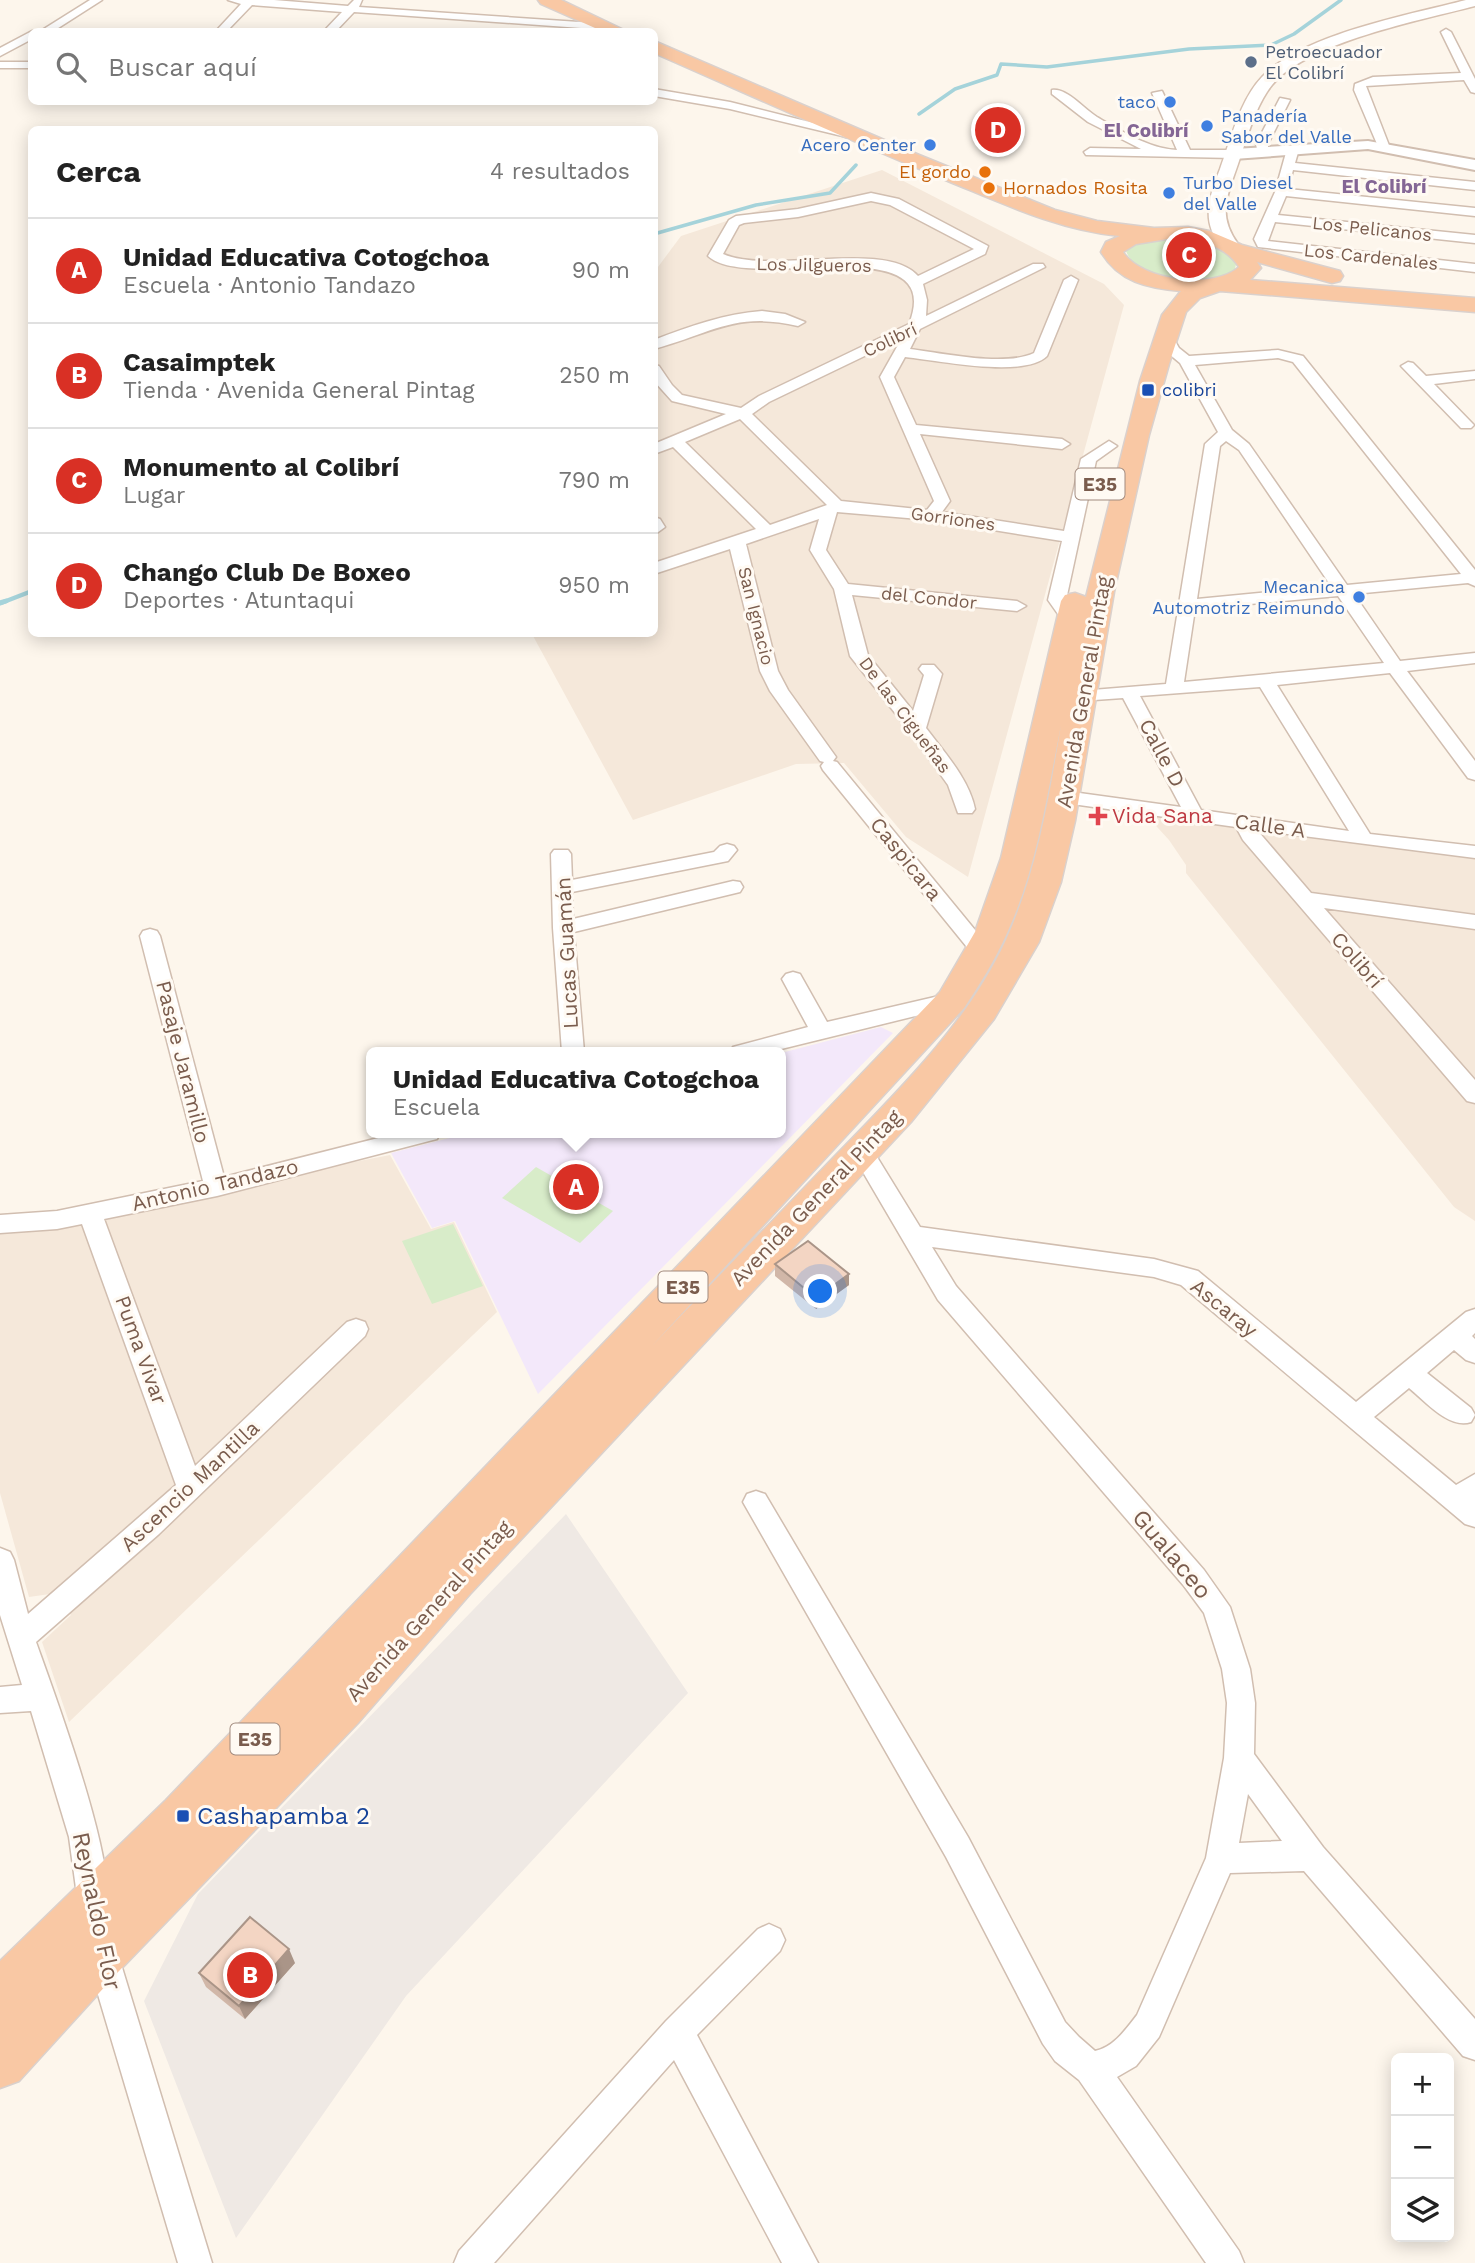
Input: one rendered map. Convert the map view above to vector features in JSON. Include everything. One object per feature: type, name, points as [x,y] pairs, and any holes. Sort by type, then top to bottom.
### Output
[{"type":"highway","points":[[547,0],[613,28]]},
{"type":"highway","name":"E35","points":[[658,48],[980,187],[1076,223],[1198,236],[1234,247],[1247,259],[1250,268],[1247,273],[1213,284],[1170,284],[1126,268],[980,187]]},
{"type":"highway","name":"E35","points":[[1126,268],[1112,252],[1114,247],[1130,238],[1159,233]]},
{"type":"highway","points":[[1234,247],[1347,279],[1475,296]]},
{"type":"highway","name":"Avenida General Pintag","points":[[0,1997],[202,1796],[952,1000],[982,952],[1002,906],[1017,860],[1109,446],[1133,362],[1152,309],[1148,288],[1126,268]]},
{"type":"highway","points":[[1213,284],[1475,305]]},
{"type":"highway","name":"Avenida General Pintag","points":[[0,2062],[101,1953],[341,1708],[454,1580],[861,1150],[946,1058],[1003,978],[1022,944],[1041,898],[1058,839],[1080,696],[1113,536],[1148,390],[1175,311],[1182,302],[1213,284]]},
{"type":"main road","points":[[1234,247],[1222,237],[1217,225],[1216,203],[1264,84],[1285,64],[1330,43],[1475,2]]},
{"type":"main road","points":[[1159,233],[1194,224],[1216,203]]},
{"type":"street","points":[[43,28],[84,0]]},
{"type":"street","points":[[51,28],[97,0]]},
{"type":"street","points":[[233,0],[440,16],[534,27],[574,28]]},
{"type":"street","points":[[332,28],[360,0]]},
{"type":"street","points":[[224,28],[249,1]]},
{"type":"street","points":[[430,28],[440,16]]},
{"type":"street","points":[[534,27],[589,18]]},
{"type":"street","points":[[1446,32],[1475,90]]},
{"type":"street","points":[[0,55],[28,38]]},
{"type":"street","points":[[0,55],[28,38]]},
{"type":"street","points":[[0,39],[19,42]]},
{"type":"street","points":[[0,65],[28,65]]},
{"type":"street","points":[[1384,148],[1360,90],[1361,84],[1378,80],[1466,76]]},
{"type":"street","points":[[1056,92],[1090,117],[1157,153]]},
{"type":"street","points":[[658,93],[723,102],[795,122],[861,136]]},
{"type":"street","points":[[1158,93],[1185,153]]},
{"type":"street","points":[[1262,151],[1262,145],[1284,100]]},
{"type":"street","points":[[1090,152],[1234,154],[1355,144],[1475,165]]},
{"type":"street","points":[[1269,218],[1281,192],[1293,149]]},
{"type":"street","points":[[1288,166],[1475,186]]},
{"type":"street","points":[[1435,235],[1438,182]]},
{"type":"street","points":[[1281,192],[1475,212]]},
{"type":"street","name":"Los Jilgueros","points":[[871,197],[894,202],[981,246],[980,251],[915,283],[908,274],[886,267],[757,265],[726,261],[715,256],[734,223],[741,219],[798,214],[871,197]]},
{"type":"street","name":"Los Pelicanos","points":[[1269,218],[1475,239]]},
{"type":"street","name":"Los Cardenales","points":[[1269,218],[1260,241],[1267,246],[1475,268]]},
{"type":"street","name":"Colibrí","points":[[658,448],[714,423],[743,414],[764,399],[1038,267]]},
{"type":"street","points":[[899,352],[1011,363],[1036,360],[1071,280]]},
{"type":"street","points":[[915,283],[921,299],[920,312],[887,377],[942,501]]},
{"type":"street","points":[[658,344],[751,315],[785,317],[798,322]]},
{"type":"street","points":[[1166,337],[1173,350],[1186,361],[1226,433],[1244,447],[1396,668],[1475,774]]},
{"type":"street","points":[[1186,361],[1278,354],[1298,359],[1474,580]]},
{"type":"street","points":[[1408,366],[1466,425]]},
{"type":"street","points":[[658,375],[677,398],[743,414],[833,507],[768,532],[658,568]]},
{"type":"street","points":[[1422,381],[1475,375]]},
{"type":"street","points":[[912,429],[1062,444]]},
{"type":"street","points":[[1174,688],[1213,444],[1226,433]]},
{"type":"street","points":[[675,441],[768,532]]},
{"type":"street","points":[[1071,621],[1057,600],[1070,537],[1089,459],[1109,446]]},
{"type":"street","points":[[942,501],[1075,520]]},
{"type":"street","points":[[932,515],[942,501]]},
{"type":"street","name":"Gorriones","points":[[833,507],[932,515],[1070,537]]},
{"type":"street","name":"De las Cigueñas","points":[[833,507],[818,550],[842,589],[859,656],[957,785],[965,809]]},
{"type":"street","name":"San Ignacio","points":[[737,542],[769,671],[779,691],[829,761]]},
{"type":"street","points":[[1188,605],[1341,589],[1474,580]]},
{"type":"street","name":"del Condor","points":[[842,589],[1017,607]]},
{"type":"street","points":[[1080,696],[1265,681],[1475,658]]},
{"type":"street","points":[[916,728],[933,674],[928,669]]},
{"type":"street","points":[[1265,681],[1364,839]]},
{"type":"street","name":"Calle D","points":[[1129,692],[1189,803],[1192,815]]},
{"type":"street","name":"Caspicara","points":[[829,761],[982,952]]},
{"type":"street","name":"Calle A","points":[[1065,797],[1475,852]]},
{"type":"street","name":"Colibrí","points":[[1244,822],[1250,836],[1473,1090]]},
{"type":"street","points":[[562,888],[721,857],[727,850]]},
{"type":"street","name":"Lucas Guamán","points":[[561,854],[563,928],[573,1047]]},
{"type":"street","points":[[563,928],[733,887]]},
{"type":"street","points":[[1304,899],[1475,922]]},
{"type":"street","name":"Pasaje Jaramillo","points":[[150,936],[211,1172],[217,1186]]},
{"type":"street","points":[[793,979],[821,1031]]},
{"type":"street","points":[[760,1047],[952,1000]]},
{"type":"street","name":"Antonio Tandazo","points":[[0,1224],[57,1220],[217,1186],[409,1138]]},
{"type":"street","name":"Gualaceo","points":[[861,1150],[947,1293],[1216,1606],[1236,1669],[1241,1703],[1239,1758],[1221,1859],[1148,2026],[1138,2042],[1119,2060],[1091,2068]]},
{"type":"street","name":"Puma Vivar","points":[[90,1212],[190,1488]]},
{"type":"street","name":"Ascaray","points":[[912,1235],[1154,1268],[1189,1278],[1356,1417],[1469,1500]]},
{"type":"street","points":[[1356,1417],[1475,1319]]},
{"type":"street","name":"Ascencio Mantilla","points":[[20,1638],[58,1608],[190,1488],[356,1329]]},
{"type":"street","points":[[1454,1336],[1475,1353]]},
{"type":"street","points":[[1409,1374],[1462,1415]]},
{"type":"street","points":[[756,1502],[957,1847],[1037,2006],[1067,2049],[1091,2068],[1227,2263]]},
{"type":"street","name":"Reynaldo Flor","points":[[0,1560],[20,1638],[41,1696],[84,1837],[101,1953],[195,2263]]},
{"type":"street","points":[[0,1700],[41,1696]]},
{"type":"street","points":[[1239,1758],[1312,1857],[1475,2044]]},
{"type":"street","points":[[1221,1859],[1288,1855],[1312,1857]]},
{"type":"street","points":[[471,2263],[677,2032],[769,1940]]},
{"type":"street","points":[[677,2032],[801,2263]]},
{"type":"shaded area","points":[[882,170],[1104,284],[1124,305],[968,877],[906,837],[844,763],[796,764],[633,820],[534,637],[658,637],[658,267],[681,236]]},
{"type":"shaded area","points":[[1147,816],[1272,828],[1475,857],[1475,1221],[1454,1207],[1186,873],[1186,865],[1169,840]]},
{"type":"shaded area","points":[[881,1027],[893,1033],[538,1394],[455,1221],[432,1228],[391,1153],[450,1138],[786,1138],[786,1052]]},
{"type":"shaded area","points":[[390,1155],[431,1229],[454,1222],[497,1312],[69,1722],[42,1642],[71,1615],[50,1594],[29,1597],[0,1493],[0,1231]]},
{"type":"shaded area","points":[[566,1514],[688,1693],[406,1996],[236,2238],[144,2001],[198,1894]]},
{"type":"green space","points":[[1148,238],[1195,241],[1217,247],[1237,260],[1234,273],[1191,280],[1159,276],[1145,271],[1133,262],[1126,251],[1131,244]]},
{"type":"green space","points":[[536,1167],[613,1211],[580,1243],[502,1198]]},
{"type":"green space","points":[[453,1224],[483,1286],[432,1304],[402,1241]]},
{"type":"building","points":[[808,1241],[849,1274],[816,1298],[775,1264]]},
{"type":"building","points":[[250,1917],[289,1949],[239,2006],[199,1973]]},
{"type":"waterway","points":[[919,114],[955,89],[997,75],[1001,64],[1047,67],[1189,49],[1271,45],[1294,34],[1341,0]]},
{"type":"waterway","points":[[658,233],[756,205],[830,193],[856,165]]},
{"type":"waterway","points":[[1,603],[28,593]]},
{"type":"waterway","points":[[0,603],[6,601]]},
{"type":"place","name":"Petroecuador El Colibrí","points":[[1251,62]]},
{"type":"place","name":"taco","points":[[1170,102]]},
{"type":"place","name":"Panadería Sabor del Valle","points":[[1207,126]]},
{"type":"place","name":"Chango Club De Boxeo","points":[[998,130]]},
{"type":"place","name":"Acero Center","points":[[930,145]]},
{"type":"place","name":"El gordo","points":[[985,172]]},
{"type":"place","name":"Hornados Rosita","points":[[989,188]]},
{"type":"place","name":"Turbo Diesel del Valle","points":[[1169,193]]},
{"type":"place","name":"Monumento al Colibrí","points":[[1189,255]]},
{"type":"place","name":"colibri","points":[[1148,390]]},
{"type":"place","name":"Mecanica Automotriz Reimundo","points":[[1359,597]]},
{"type":"place","name":"Vida Sana","points":[[1098,816]]},
{"type":"place","name":"Unidad Educativa Cotogchoa","points":[[576,1187]]},
{"type":"place","name":"Cashapamba 2","points":[[183,1816]]},
{"type":"place","name":"Casaimptek","points":[[250,1975]]},
{"type":"district","name":"El Colibrí","points":[[1146,130]]},
{"type":"district","name":"El Colibrí","points":[[1384,186]]}]
